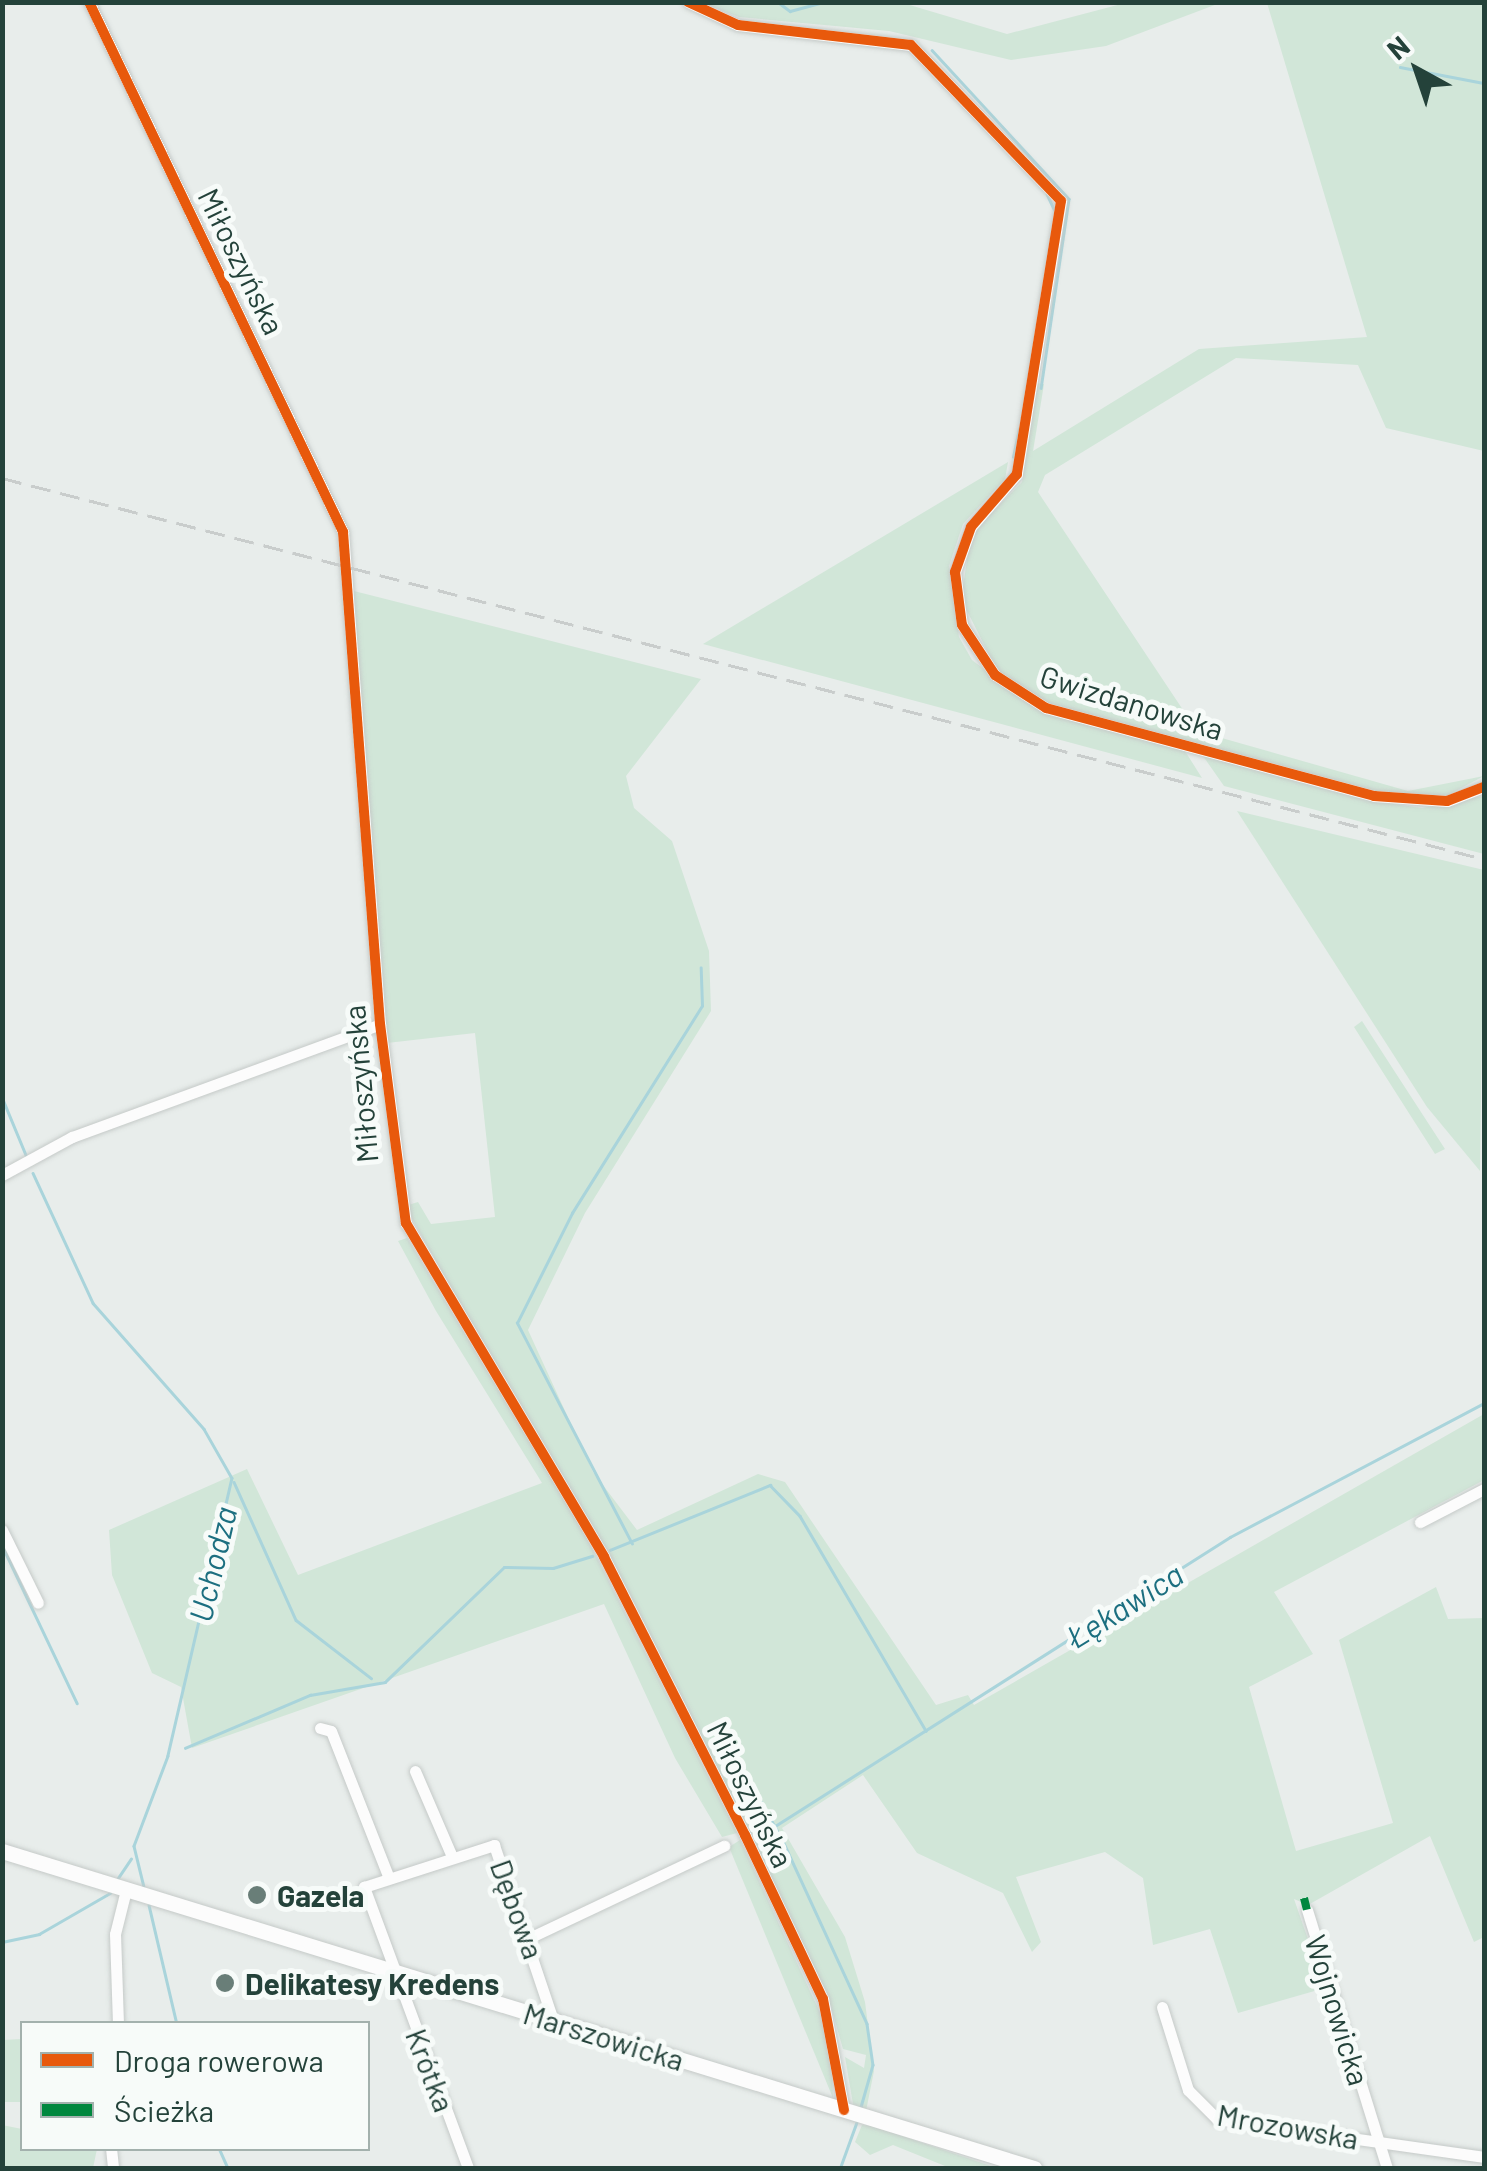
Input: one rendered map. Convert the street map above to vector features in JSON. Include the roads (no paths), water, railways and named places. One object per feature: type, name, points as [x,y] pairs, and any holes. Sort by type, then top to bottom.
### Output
[{"type":"street","name":"Miłoszyńska","points":[[89,2],[343,532],[380,1024],[406,1223],[604,1556],[745,1835],[823,1999],[844,2110]]},
{"type":"street","name":"Gwizdanowska","points":[[688,2],[738,26],[911,45],[1057,194],[1064,220],[1017,474],[971,527],[955,572],[972,644],[1012,690],[1046,708],[1374,796],[1448,802],[1484,788]]},
{"type":"street","points":[[2,1175],[72,1137],[380,1024]]},
{"type":"street","points":[[1420,1522],[1484,1489]]},
{"type":"street","points":[[2,1530],[38,1603]]},
{"type":"street","points":[[320,1728],[332,1731],[389,1878],[364,1887],[394,1972]]},
{"type":"street","points":[[416,1770],[451,1854]]},
{"type":"street","name":"Dębowa","points":[[389,1878],[451,1854],[494,1845],[529,1938],[553,2020]]},
{"type":"street","points":[[529,1938],[724,1846]]},
{"type":"street","name":"Marszowicka","points":[[2,1851],[1034,2168]]},
{"type":"street","points":[[118,2021],[115,1934],[126,1890]]},
{"type":"street","name":"Wojnowicka","points":[[1307,1910],[1387,2168]]},
{"type":"street","name":"Krótka","points":[[394,1972],[468,2168]]},
{"type":"street","name":"Mrozowska","points":[[1162,2007],[1188,2090],[1209,2115],[1484,2157]]},
{"type":"waterway","points":[[778,2],[790,11],[824,2]]},
{"type":"waterway","points":[[932,50],[1069,199],[1041,388]]},
{"type":"waterway","points":[[1400,67],[1484,83]]},
{"type":"waterway","points":[[1047,194],[1054,209]]},
{"type":"waterway","points":[[1013,457],[1019,429]]},
{"type":"waterway","points":[[632,1544],[517,1323],[572,1213],[702,1006],[701,968]]},
{"type":"waterway","name":"Uchodza","points":[[2,1097],[26,1155]]},
{"type":"waterway","name":"Uchodza","points":[[33,1173],[93,1303],[204,1429],[232,1478],[168,1756],[134,1846],[144,1887]]},
{"type":"waterway","name":"Łękawica","points":[[775,1826],[1230,1537],[1484,1403]]},
{"type":"waterway","points":[[234,1482],[296,1620],[371,1678]]},
{"type":"waterway","points":[[610,1550],[770,1485],[800,1516],[926,1731]]},
{"type":"waterway","points":[[2,1545],[77,1703]]},
{"type":"waterway","points":[[185,1748],[310,1695],[385,1682],[504,1567],[553,1568],[592,1556]]},
{"type":"waterway","points":[[717,1724],[777,1830]]},
{"type":"waterway","points":[[783,1841],[867,2024],[873,2065],[861,2107]]},
{"type":"waterway","points":[[118,1878],[131,1859]]},
{"type":"waterway","points":[[2,1942],[39,1934],[110,1893]]},
{"type":"waterway","name":"Uchodza","points":[[149,1905],[176,2021]]},
{"type":"waterway","points":[[840,2168],[857,2121]]},
{"type":"waterway","name":"Uchodza","points":[[220,2151],[228,2168]]},
{"type":"railway","points":[[2,478],[1484,859]]},
{"type":"place","name":"Gazela","points":[[257,1895]]},
{"type":"place","name":"Delikatesy Kredens","points":[[225,1983]]}]
